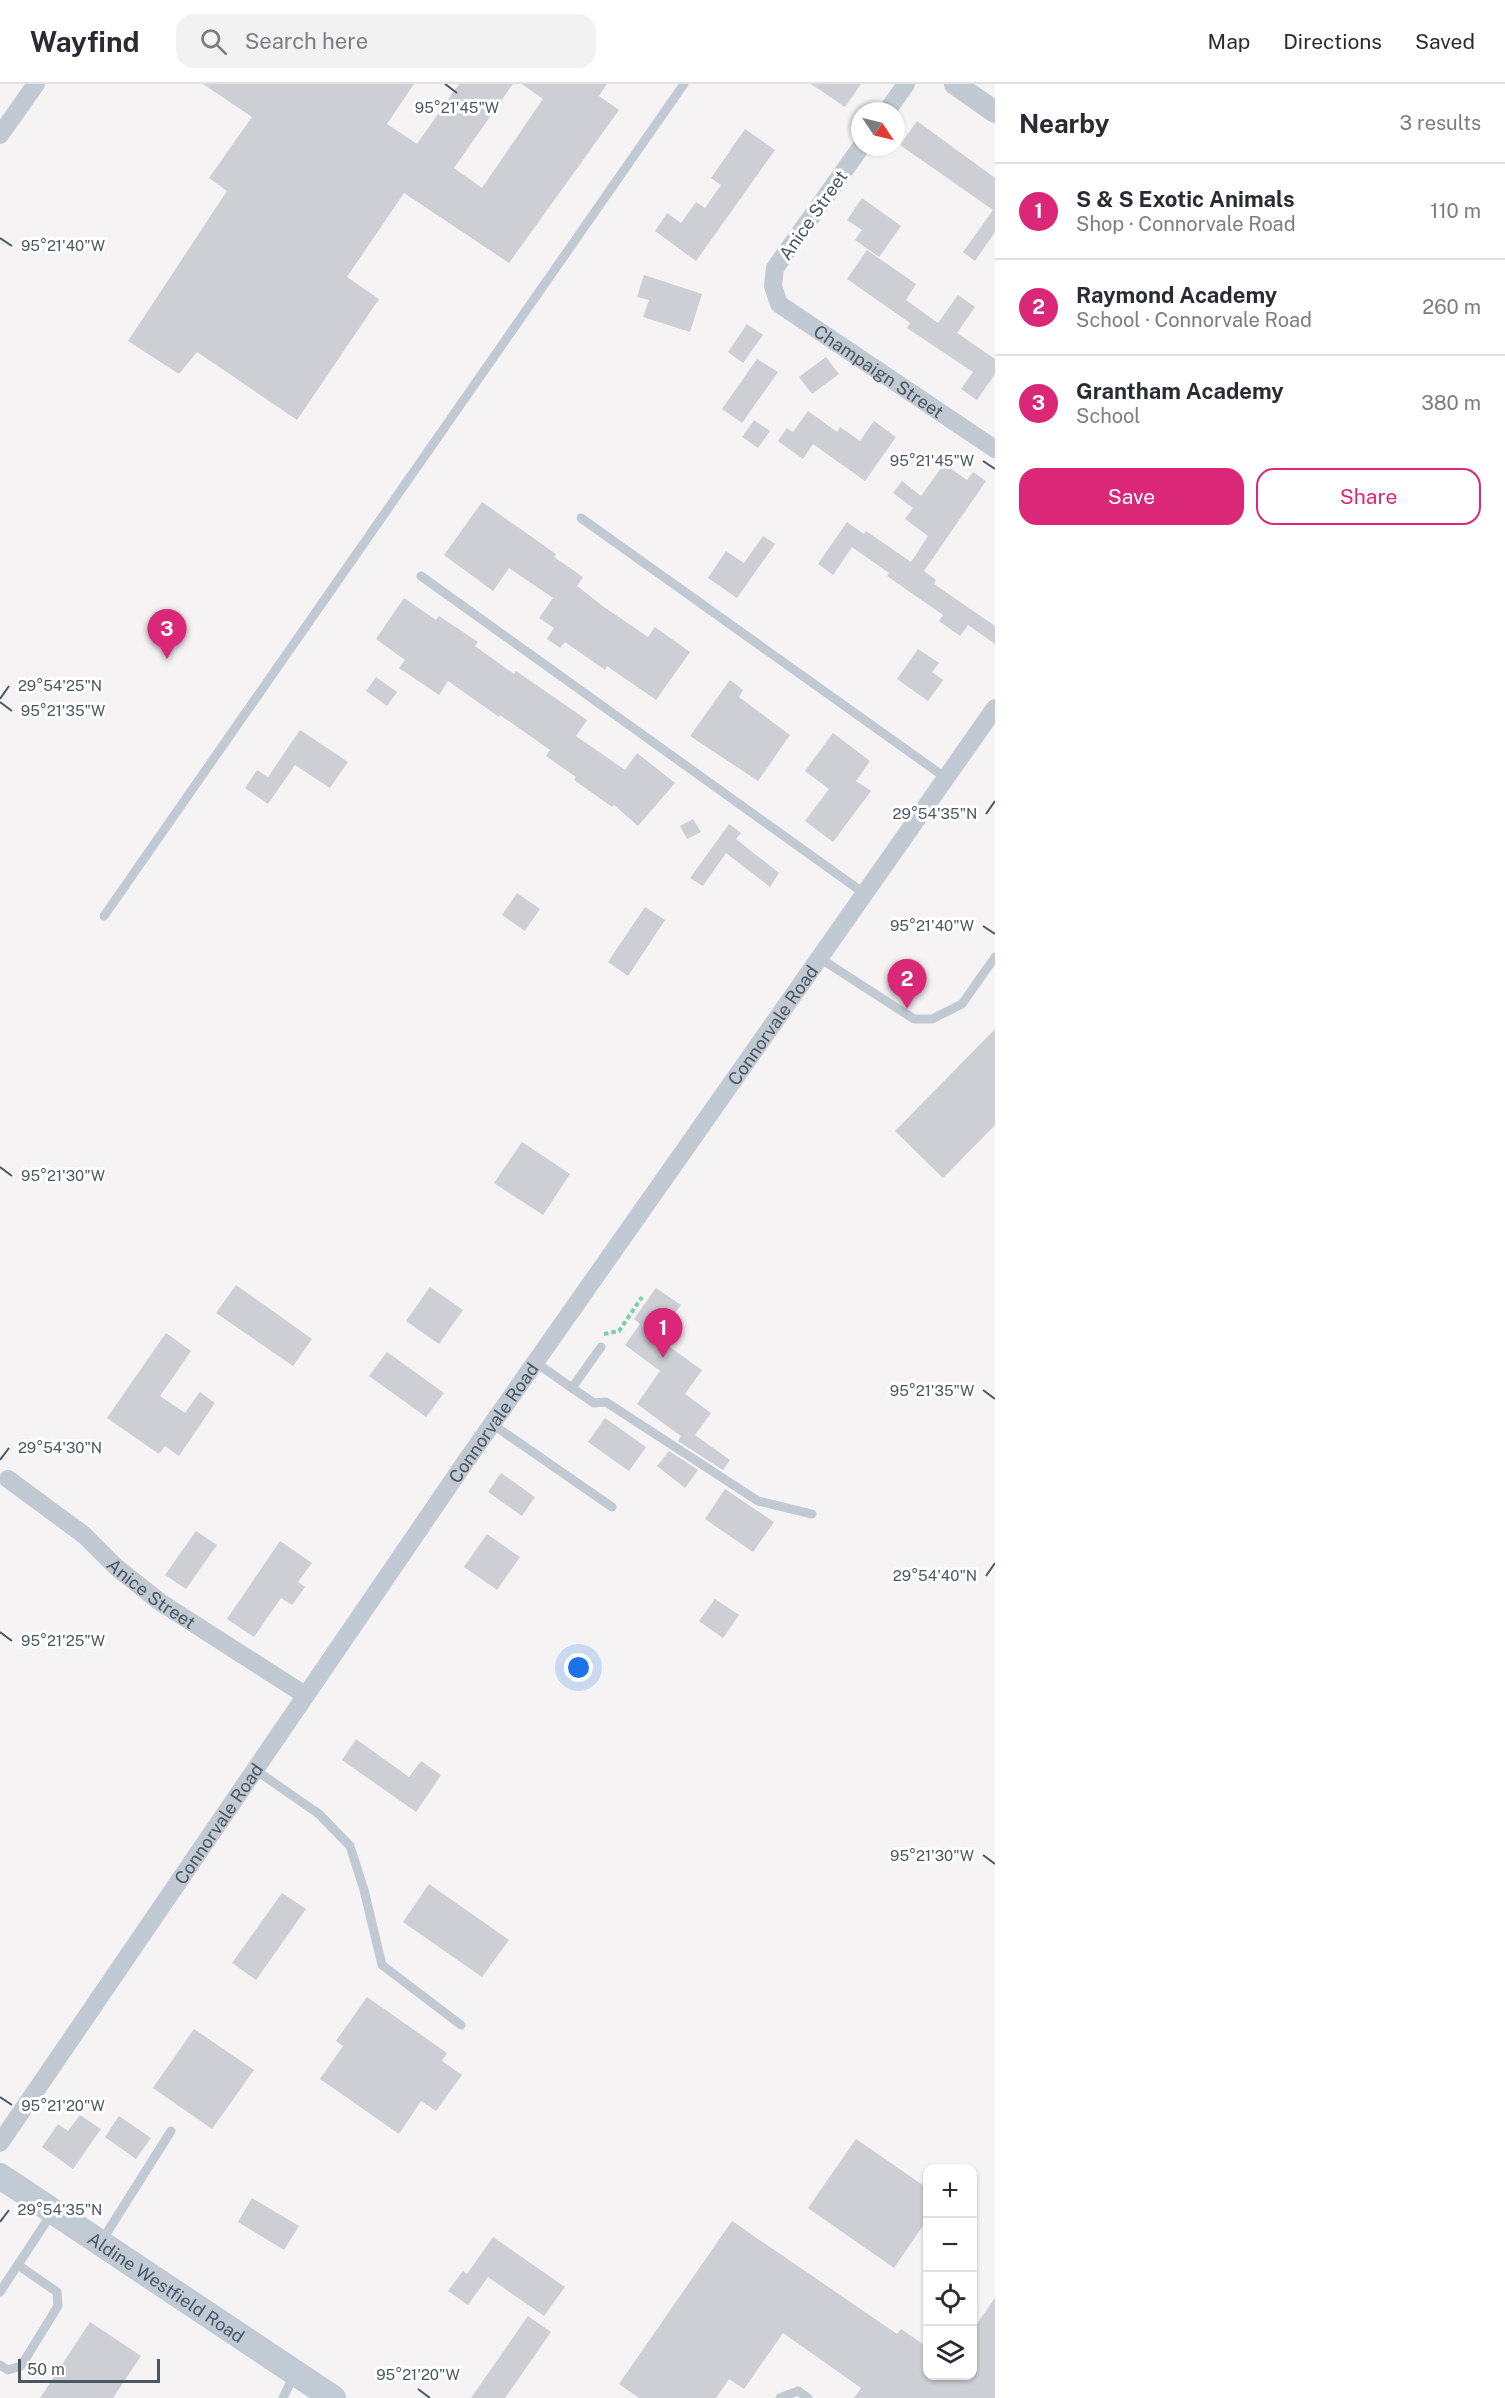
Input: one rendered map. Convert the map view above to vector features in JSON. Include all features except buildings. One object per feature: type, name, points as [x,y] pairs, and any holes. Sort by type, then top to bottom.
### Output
[{"type":"main road","name":"Aldine Westfield Road","points":[[0,2176],[52,2213],[333,2398]]},
{"type":"street","points":[[0,135],[36,84]]},
{"type":"street","points":[[893,102],[906,84]]},
{"type":"street","points":[[965,87],[995,112]]},
{"type":"street","name":"Anice Street","points":[[773,286],[775,268],[855,156]]},
{"type":"street","name":"Champaign Street","points":[[773,286],[779,304],[995,449]]},
{"type":"street","name":"Connorvale Road","points":[[0,2143],[492,1424],[995,708]]},
{"type":"street","name":"Anice Street","points":[[4,1474],[84,1535],[116,1567],[160,1602],[305,1695]]},
{"type":"lane","points":[[104,916],[684,84]]},
{"type":"lane","points":[[580,518],[946,778]]},
{"type":"lane","points":[[421,576],[865,894]]},
{"type":"lane","points":[[821,958],[914,1019],[932,1019],[947,1014],[962,1004],[995,957]]},
{"type":"lane","points":[[572,1388],[601,1347]]},
{"type":"lane","points":[[535,1362],[594,1403],[606,1402],[758,1501],[812,1514]]},
{"type":"lane","points":[[492,1424],[612,1507]]},
{"type":"lane","points":[[254,1769],[319,1814],[350,1846],[364,1890],[382,1965],[461,2025]]},
{"type":"lane","points":[[100,2244],[171,2131]]},
{"type":"lane","points":[[0,2292],[52,2213]]},
{"type":"lane","points":[[0,2365],[8,2370],[21,2366],[58,2306],[57,2292],[18,2265]]},
{"type":"lane","points":[[283,2398],[295,2373]]},
{"type":"lane","points":[[780,2398],[798,2391],[808,2398]]},
{"type":"path","points":[[601,1347],[601,1334],[619,1331],[633,1316],[642,1297]]},
{"type":"place","name":"Grantham Academy","points":[[167,659]]},
{"type":"place","name":"Raymond Academy","points":[[907,1009]]},
{"type":"place","name":"S & S Exotic Animals","points":[[663,1358]]}]
